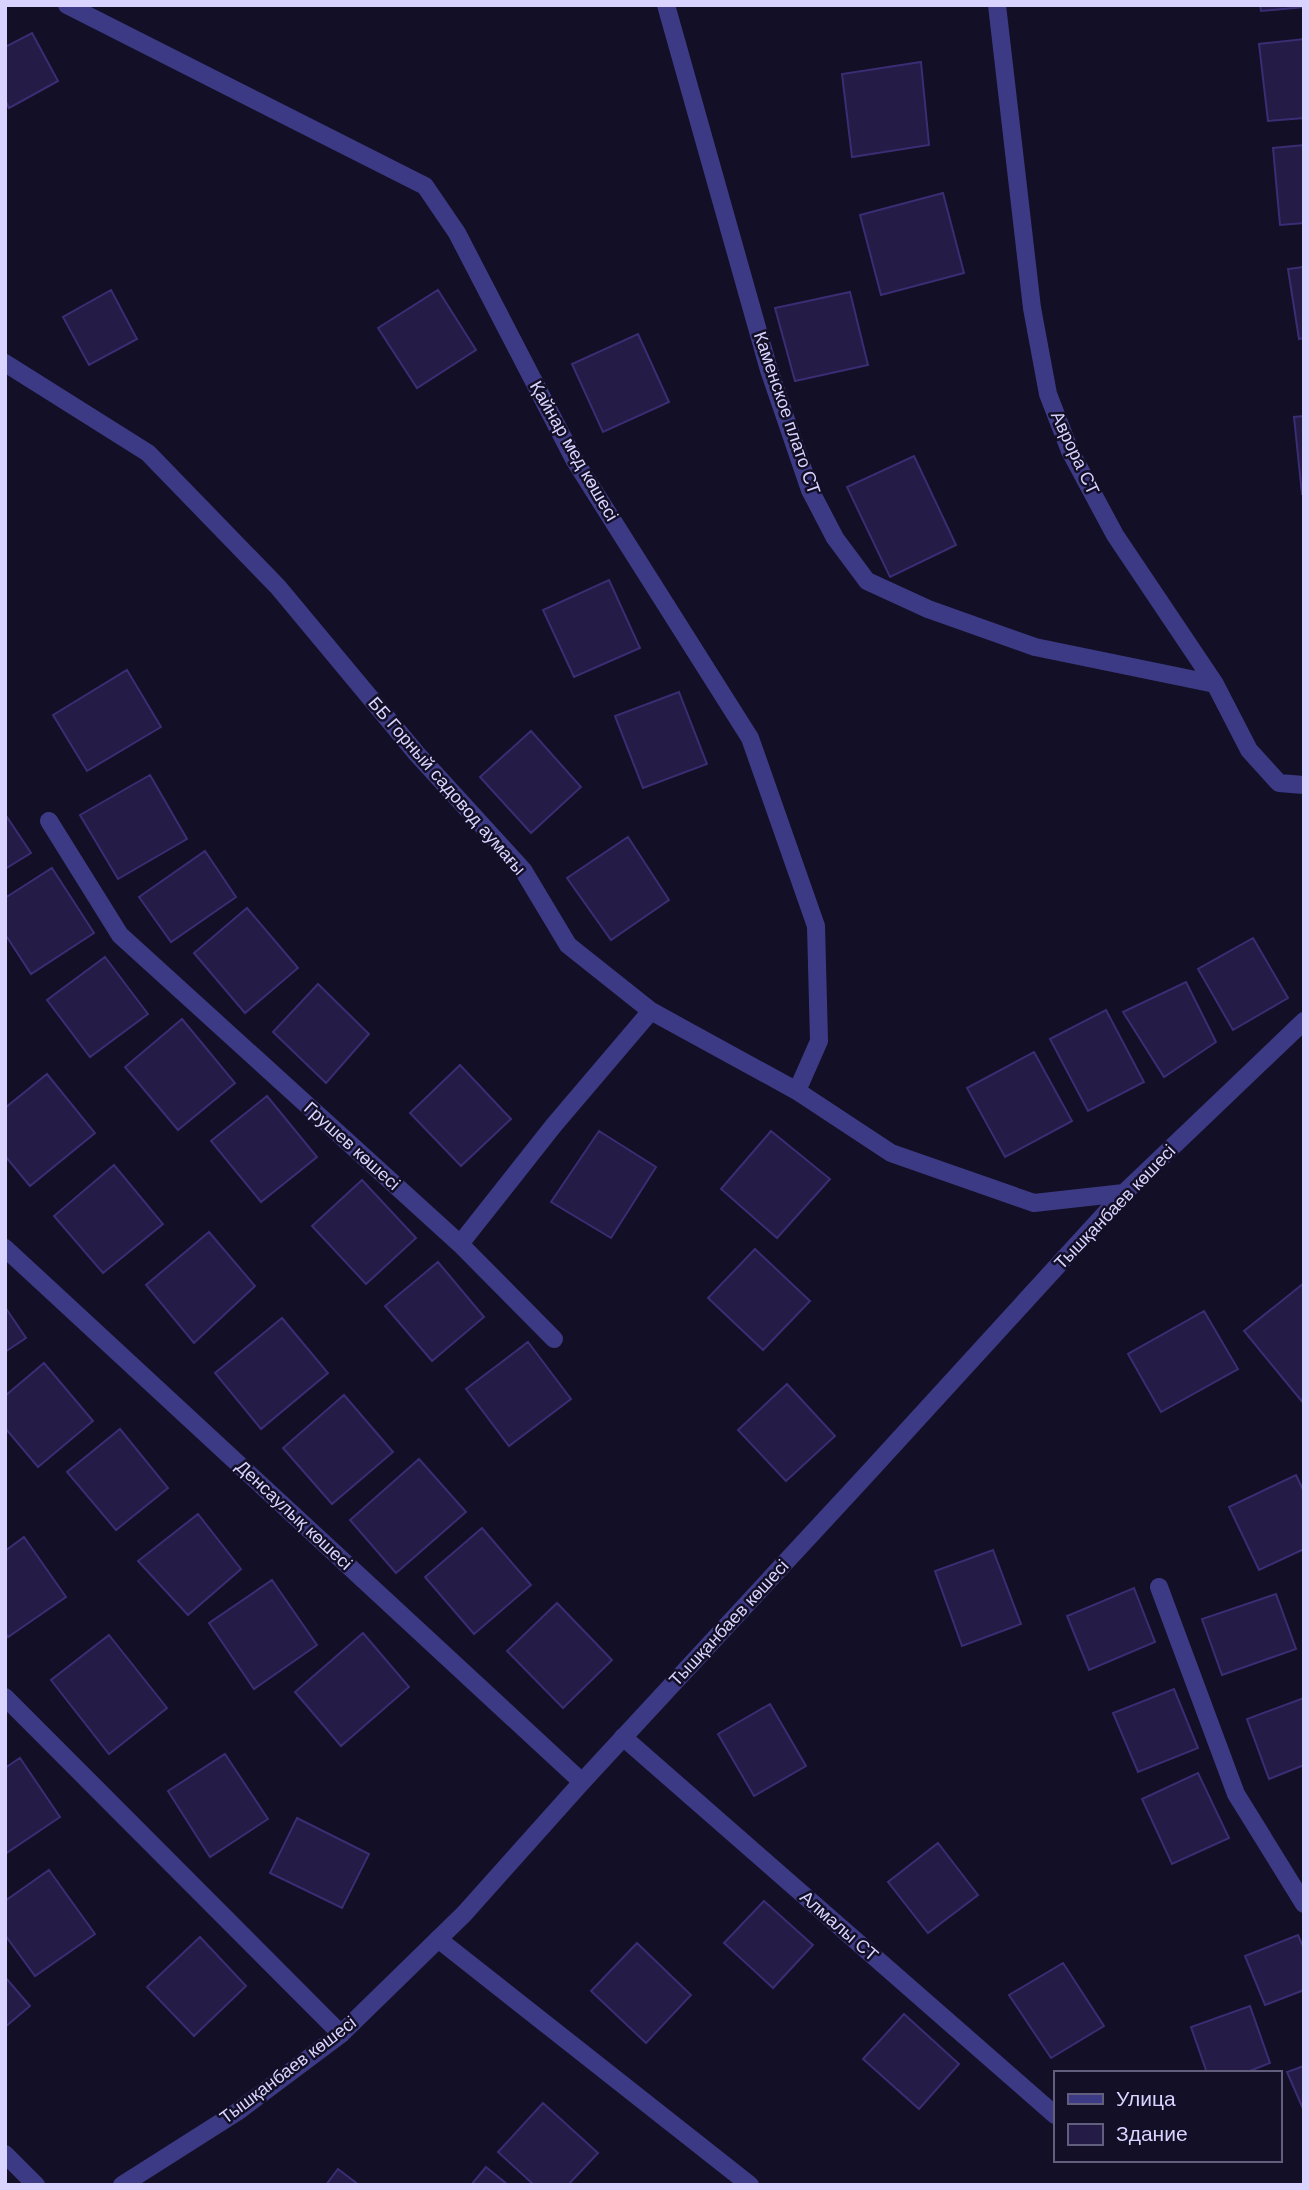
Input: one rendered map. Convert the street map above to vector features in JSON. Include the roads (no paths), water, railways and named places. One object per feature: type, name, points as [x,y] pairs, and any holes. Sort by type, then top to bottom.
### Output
[{"type":"street","name":"Қайнар мед көшесі","points":[[67,5],[425,186],[457,233],[575,461],[750,738],[816,926],[819,1041],[797,1091]]},
{"type":"street","name":"Каменское плато СТ","points":[[666,5],[769,370],[810,490],[835,538],[867,581],[928,609],[1035,647],[1215,684]]},
{"type":"street","name":"Аврора СТ","points":[[997,5],[1032,308],[1048,394],[1070,451],[1115,535],[1215,684],[1249,750],[1279,783],[1304,785]]},
{"type":"street","name":"ББ Горный садовод аумағы","points":[[5,363],[148,453],[278,587],[417,754],[523,870],[568,944],[651,1011],[797,1091],[891,1153],[1034,1203],[1124,1193]]},
{"type":"street","name":"Грушев көшесі","points":[[49,821],[120,935],[460,1244],[554,1339]]},
{"type":"street","points":[[460,1244],[554,1125],[651,1011]]},
{"type":"street","name":"Тышқанбаев көшесі","points":[[122,2185],[237,2112],[341,2035],[464,1914],[623,1737],[1124,1193],[1304,1021]]},
{"type":"street","name":"Денсаулық көшесі","points":[[5,1248],[582,1782]]},
{"type":"street","points":[[1159,1587],[1236,1794],[1304,1904]]},
{"type":"street","points":[[5,1697],[341,2035]]},
{"type":"street","name":"Алмалы СТ","points":[[623,1737],[1054,2114]]},
{"type":"street","points":[[438,1938],[750,2185]]},
{"type":"street","points":[[5,2154],[36,2185]]}]
